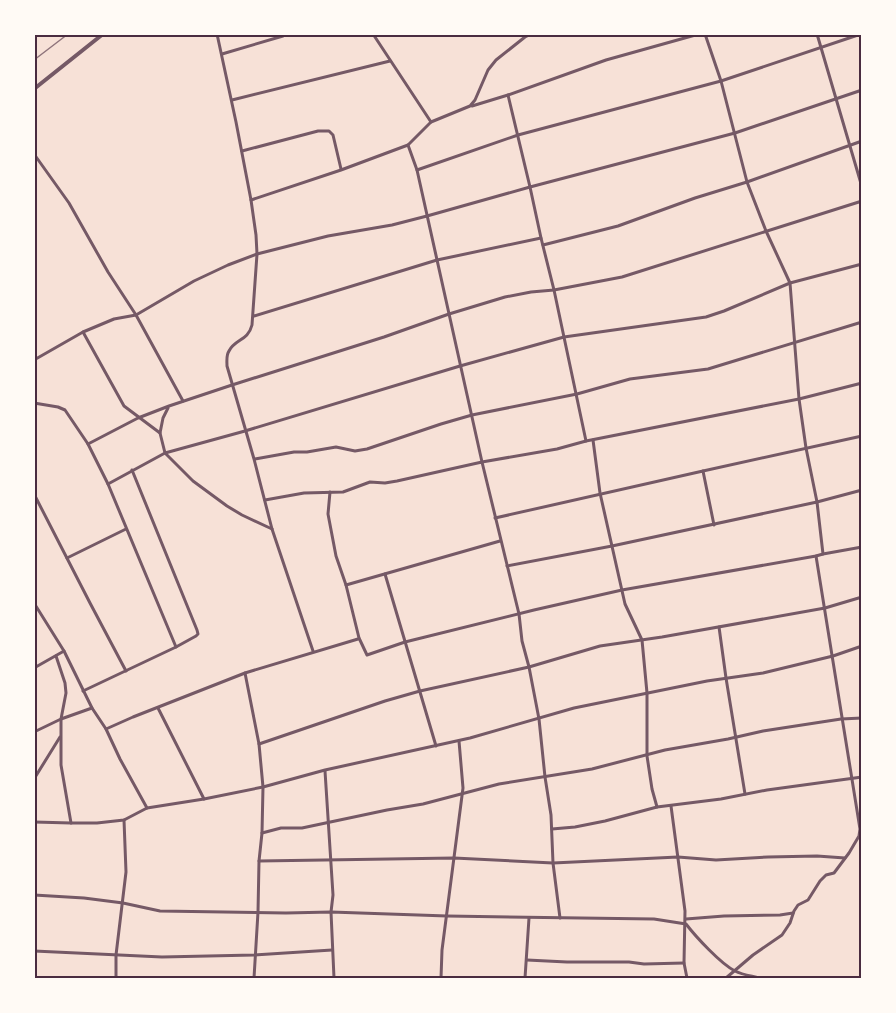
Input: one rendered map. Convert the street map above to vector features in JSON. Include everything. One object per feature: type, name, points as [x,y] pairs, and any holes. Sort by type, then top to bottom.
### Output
[{"type":"street","points":[[34,89],[104,34]]},
{"type":"street","points":[[217,34],[251,200],[257,254],[251,331],[229,351],[227,366],[272,529],[313,651]]},
{"type":"street","points":[[222,54],[289,34]]},
{"type":"street","points":[[373,34],[431,122]]},
{"type":"street","points":[[470,106],[492,65],[531,34]]},
{"type":"street","points":[[251,200],[408,145],[431,122],[470,106],[606,60],[699,34]]},
{"type":"street","points":[[705,34],[721,81],[747,182],[790,283],[799,399],[817,502],[823,554]]},
{"type":"street","points":[[817,34],[861,187]]},
{"type":"street","points":[[417,170],[518,135],[721,81],[861,34]]},
{"type":"street","points":[[231,100],[390,61]]},
{"type":"street","points":[[34,360],[83,332],[114,319],[136,315],[194,281],[257,254],[328,236],[392,225],[735,133],[861,90]]},
{"type":"street","points":[[508,95],[554,290],[586,441]]},
{"type":"street","points":[[242,151],[318,131],[329,131],[333,135],[341,170]]},
{"type":"street","points":[[543,245],[618,226],[861,141]]},
{"type":"street","points":[[408,145],[417,170],[500,541],[519,614],[522,641],[539,718],[560,918]]},
{"type":"street","points":[[34,154],[69,203],[108,272],[136,315],[183,401]]},
{"type":"street","points":[[88,444],[138,418],[169,406],[449,314],[505,297],[622,277],[861,201]]},
{"type":"street","points":[[254,315],[437,260],[541,238]]},
{"type":"street","points":[[108,484],[165,453],[460,366],[564,337],[706,317],[790,283],[861,264]]},
{"type":"street","points":[[254,459],[336,447],[355,451],[367,449],[472,415],[577,394],[630,379],[708,369],[861,322]]},
{"type":"street","points":[[83,332],[124,406],[160,433]]},
{"type":"street","points":[[264,500],[304,493],[343,492],[370,482],[398,481],[482,462],[557,449],[586,441],[799,399],[861,383]]},
{"type":"street","points":[[34,403],[65,410],[88,444],[108,484],[176,648]]},
{"type":"street","points":[[169,406],[163,418],[160,433],[165,453],[194,482],[208,492],[242,515],[272,529]]},
{"type":"street","points":[[495,518],[861,436]]},
{"type":"street","points":[[593,440],[600,493],[622,590],[628,613],[642,640],[647,693],[647,756],[657,807]]},
{"type":"street","points":[[83,691],[176,648],[198,634],[132,470]]},
{"type":"street","points":[[703,471],[714,525]]},
{"type":"street","points":[[507,566],[714,525],[861,490]]},
{"type":"street","points":[[330,492],[329,522],[336,556],[359,638],[367,655],[405,642],[622,590],[861,547]]},
{"type":"street","points":[[34,494],[126,671]]},
{"type":"street","points":[[67,558],[126,529]]},
{"type":"street","points":[[346,585],[500,541]]},
{"type":"street","points":[[726,978],[782,935],[798,905],[808,900],[826,875],[834,873],[857,841],[861,829],[841,719],[816,556]]},
{"type":"street","points":[[385,574],[436,746]]},
{"type":"street","points":[[259,744],[420,691],[529,667],[600,646],[825,608],[861,597]]},
{"type":"street","points":[[34,603],[64,651],[83,691],[106,729],[147,808]]},
{"type":"street","points":[[719,627],[745,794]]},
{"type":"street","points":[[106,729],[245,673],[359,638]]},
{"type":"street","points":[[34,822],[71,824],[124,820],[147,808],[263,787],[325,770],[459,741],[574,708],[726,678],[763,673],[833,656],[861,646]]},
{"type":"street","points":[[34,669],[64,651]]},
{"type":"street","points":[[56,656],[66,693],[61,719],[61,765],[71,824]]},
{"type":"street","points":[[245,673],[259,744],[263,787],[254,978]]},
{"type":"street","points":[[34,732],[92,708]]},
{"type":"street","points":[[158,708],[204,799]]},
{"type":"street","points":[[262,833],[281,828],[302,828],[423,804],[499,784],[592,769],[665,750],[763,731],[861,718]]},
{"type":"street","points":[[34,779],[60,737]]},
{"type":"street","points":[[441,978],[442,950],[464,782],[459,741]]},
{"type":"street","points":[[325,770],[333,895],[331,912],[334,978]]},
{"type":"street","points":[[552,829],[605,821],[657,807],[861,777]]},
{"type":"street","points":[[671,806],[686,921],[684,963],[687,978]]},
{"type":"street","points":[[116,978],[116,955],[126,872],[124,820]]},
{"type":"street","points":[[259,861],[454,858],[553,863],[678,857],[716,860],[797,856],[845,858]]},
{"type":"street","points":[[34,895],[84,898],[160,911],[331,912],[686,921],[724,916],[793,913]]},
{"type":"street","points":[[525,978],[529,918]]},
{"type":"street","points":[[686,921],[694,934],[735,971],[759,978]]},
{"type":"street","points":[[34,951],[162,957],[332,950]]},
{"type":"street","points":[[526,960],[684,963]]},
{"type":"railway","points":[[34,60],[68,34]]}]
